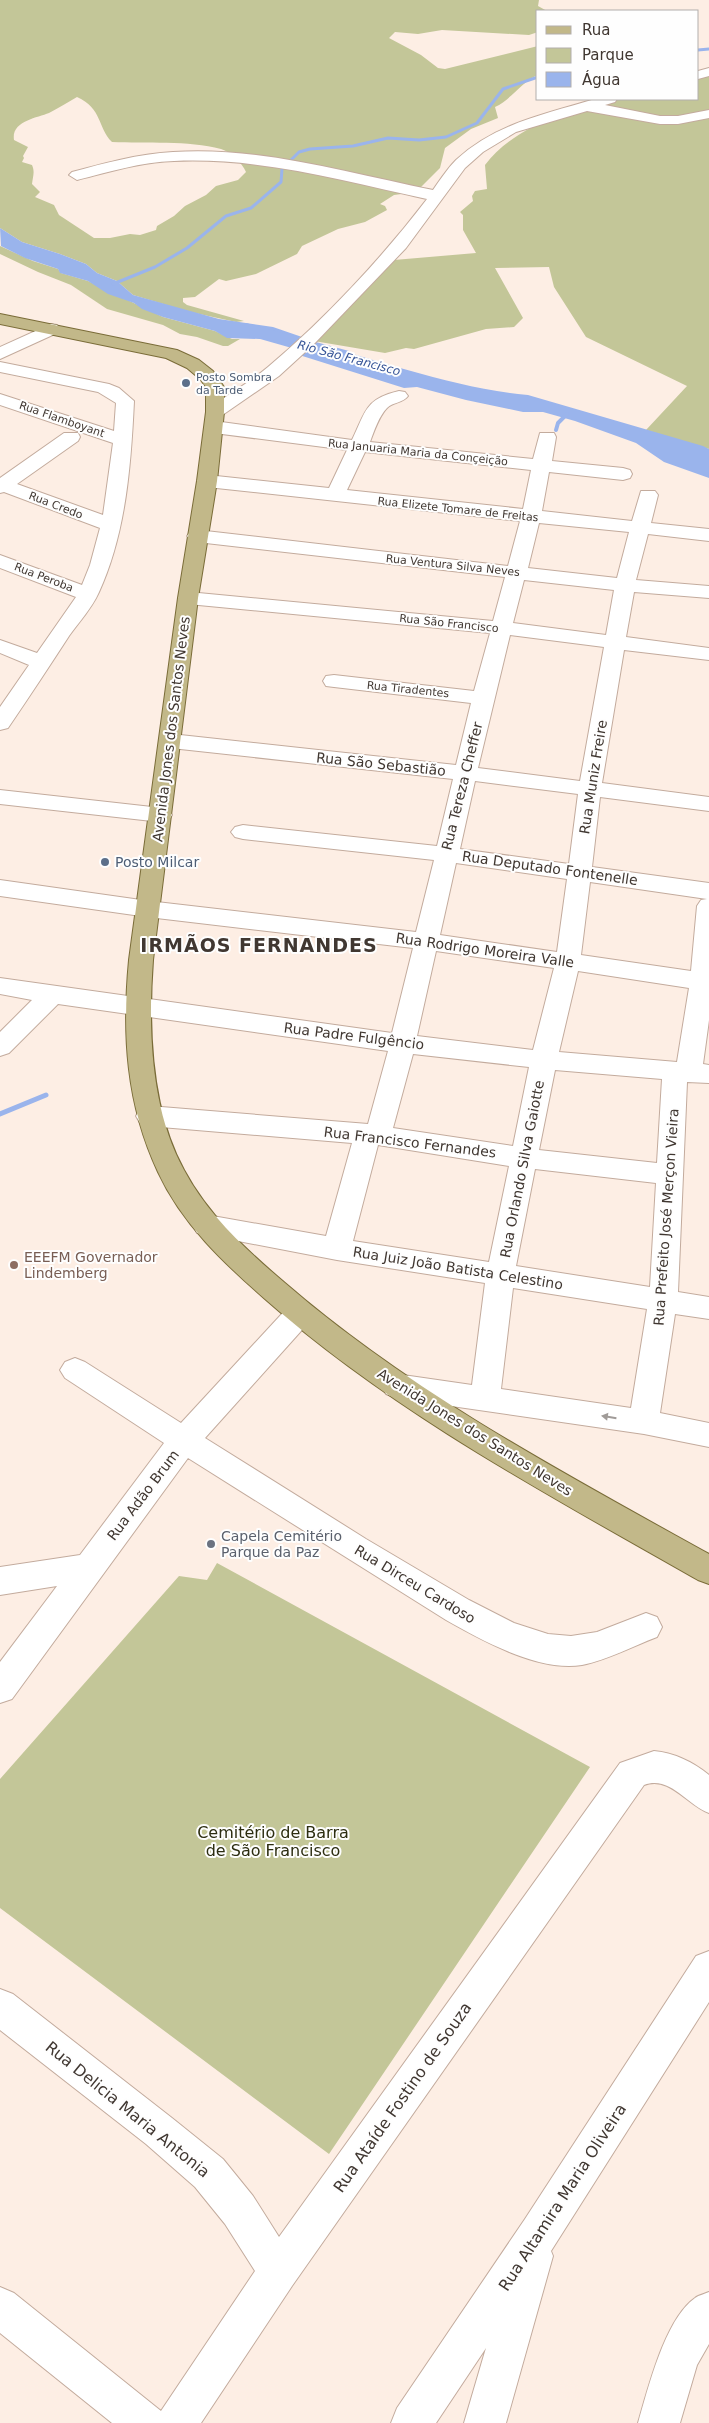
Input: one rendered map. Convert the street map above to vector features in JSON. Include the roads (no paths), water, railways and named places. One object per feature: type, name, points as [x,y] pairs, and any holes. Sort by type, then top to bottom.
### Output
[{"type":"main road","name":"Avenida Jones dos Santos Neves","points":[[0,319],[171,354],[193,364],[207,375],[215,388],[214,420],[207,482],[188,598],[171,741],[141,960],[138,1008],[142,1083],[150,1116],[172,1174],[207,1226],[235,1256],[300,1313],[396,1386],[572,1493],[706,1567]]},
{"type":"street","points":[[214,420],[302,346],[400,245],[460,164],[497,135],[523,124],[606,100]]},
{"type":"street","points":[[583,106],[660,120],[678,120],[709,114]]},
{"type":"street","points":[[77,175],[144,159],[192,155],[227,156],[262,160],[437,196]]},
{"type":"street","points":[[0,354],[51,329]]},
{"type":"street","points":[[0,368],[103,388],[113,392],[125,401],[122,448],[111,525],[100,565],[88,594],[0,723]]},
{"type":"street","points":[[335,495],[376,409],[382,402],[399,396]]},
{"type":"street","name":"Rua Flamboyant","points":[[0,398],[122,448]]},
{"type":"street","points":[[0,413],[71,438],[122,448]]},
{"type":"street","name":"Rua Januaria Maria da Conçeição","points":[[214,420],[357,446],[622,474]]},
{"type":"street","name":"Rua Tereza Cheffer","points":[[337,1249],[403,1042],[445,854],[500,628],[531,517],[547,437]]},
{"type":"street","points":[[1,485],[71,438]]},
{"type":"street","name":"Rua Elizete Tomare de Freitas","points":[[207,482],[709,535]]},
{"type":"street","name":"Rua Credo","points":[[1,485],[111,525]]},
{"type":"street","name":"Rua Muniz Freire","points":[[544,1059],[568,962],[590,789],[614,643],[638,527],[648,495]]},
{"type":"street","name":"Rua Ventura Silva Neves","points":[[197,536],[625,585],[709,592]]},
{"type":"street","name":"Rua Peroba","points":[[0,561],[88,594]]},
{"type":"street","name":"Rua São Francisco","points":[[188,598],[500,628],[709,654]]},
{"type":"street","points":[[0,646],[42,663]]},
{"type":"street","name":"Rua Tiradentes","points":[[334,681],[483,698]]},
{"type":"street","name":"Rua São Sebastião","points":[[171,741],[465,773],[709,804]]},
{"type":"street","points":[[0,797],[161,815]]},
{"type":"street","name":"Rua Deputado Fontenelle","points":[[242,832],[445,854],[709,891]]},
{"type":"street","name":"Rua Rodrigo Moreira Valle","points":[[0,888],[148,909],[426,941],[702,981]]},
{"type":"street","name":"Rua Prefeito José Merçon Vieira","points":[[644,1422],[663,1301],[669,1174],[691,1072],[709,906]]},
{"type":"street","name":"Rua Padre Fulgêncio","points":[[0,986],[138,1008],[403,1042],[544,1059],[691,1072]]},
{"type":"street","points":[[0,1047],[52,994]]},
{"type":"street","name":"Rua Orlando Silva Gaiotte","points":[[484,1398],[501,1273],[544,1059]]},
{"type":"street","name":"Rua Francisco Fernandes","points":[[150,1116],[373,1135],[524,1158],[669,1174]]},
{"type":"street","name":"Rua Juiz João Batista Celestino","points":[[207,1226],[337,1249],[501,1273],[709,1308]]},
{"type":"street","name":"Rua Adão Brum","points":[[0,1688],[184,1440],[300,1313]]},
{"type":"street","name":"Rua Dirceu Cardoso","points":[[75,1370],[343,1541],[506,1636],[549,1648],[570,1651],[587,1650],[646,1627]]},
{"type":"street","points":[[396,1386],[644,1422],[709,1435]]},
{"type":"street","points":[[0,1581],[88,1568]]},
{"type":"street","name":"Rua Ataíde Fostino de Souza","points":[[177,2423],[278,2272],[632,1774],[643,1768],[663,1767],[678,1772],[709,1798]]},
{"type":"street","name":"Rua Altamira Maria Oliveira","points":[[412,2423],[540,2233],[709,1969]]},
{"type":"street","name":"Rua Delicia Maria Antonia","points":[[0,2007],[159,2131],[209,2173],[239,2210],[278,2272]]},
{"type":"street","points":[[485,2423],[540,2233]]},
{"type":"street","points":[[0,2307],[145,2423]]},
{"type":"street","points":[[659,2423],[680,2352],[696,2325],[709,2312]]},
{"type":"water","points":[[0,228],[22,242],[86,264],[97,273],[117,281],[133,295],[219,319],[273,327],[302,337],[292,340],[227,338],[215,331],[163,317],[142,309],[134,303],[108,294],[88,281],[60,273],[58,269],[25,258],[1,246]]},
{"type":"water","points":[[306,341],[444,380],[528,395],[703,446],[709,449],[709,478],[664,462],[636,443],[575,421],[543,412],[523,412],[466,400],[417,387],[404,388],[296,354]]},
{"type":"waterway","points":[[699,50],[709,49]]},
{"type":"waterway","points":[[288,163],[299,152],[310,149],[353,146],[388,138],[419,140],[446,137],[477,123],[503,89],[536,78]]},
{"type":"waterway","points":[[113,284],[155,267],[187,248],[226,216],[251,208],[281,182],[282,169]]},
{"type":"waterway","name":"Rio São Francisco","points":[[246,329],[341,356]]},
{"type":"waterway","points":[[556,430],[558,423],[567,414]]},
{"type":"waterway","points":[[0,1114],[46,1095]]},
{"type":"place","name":"Posto Sombra da Tarde","points":[[186,383]]},
{"type":"place","name":"Posto Milcar","points":[[105,862]]},
{"type":"place","name":"EEEFM Governador Lindemberg","points":[[14,1265]]},
{"type":"place","name":"Capela Cemitério Parque da Paz","points":[[211,1544]]},
{"type":"district","name":"IRMÃOS FERNANDES","points":[[259,945]]},
{"type":"park label","name":"Cemitério de Barra de São Francisco","points":[[273,1841]]}]
